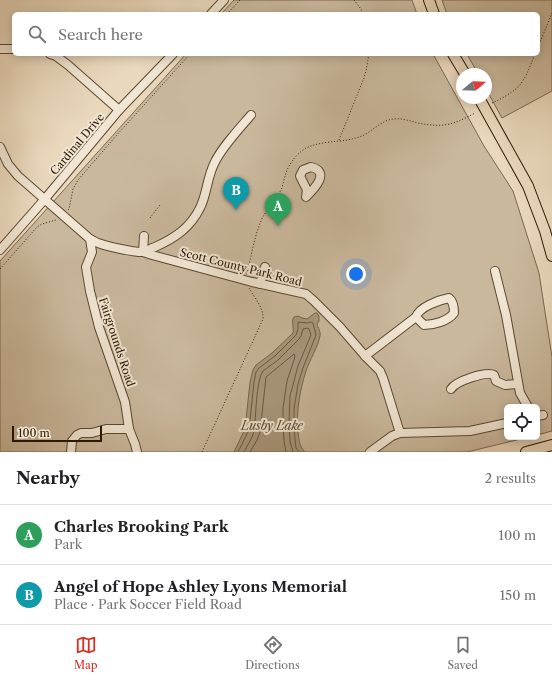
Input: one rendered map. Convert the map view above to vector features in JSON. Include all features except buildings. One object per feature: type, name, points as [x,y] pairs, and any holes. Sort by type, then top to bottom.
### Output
[{"type":"main road","points":[[429,0],[433,12]]},
{"type":"main road","points":[[454,56],[461,68]]},
{"type":"main road","points":[[482,104],[528,186],[545,231],[552,256]]},
{"type":"main road","points":[[526,452],[552,445]]},
{"type":"street","points":[[213,12],[224,0]]},
{"type":"street","points":[[0,49],[12,49]]},
{"type":"street","points":[[56,56],[119,110]]},
{"type":"street","name":"Cardinal Drive","points":[[0,250],[119,110],[171,56]]},
{"type":"street","points":[[144,236],[143,252],[174,238],[184,230],[202,204],[214,163],[251,115]]},
{"type":"street","points":[[0,147],[8,164],[18,176],[90,238]]},
{"type":"street","name":"Scott County Park Road","points":[[90,238],[100,244],[143,252],[260,284],[306,294],[332,319],[380,371],[400,433]]},
{"type":"street","name":"Fairgrounds Road","points":[[90,238],[92,252],[86,266],[90,291],[99,327],[125,402],[129,429],[137,452]]},
{"type":"street","points":[[260,284],[265,267]]},
{"type":"street","points":[[496,271],[506,314],[520,393],[526,404]]},
{"type":"street","points":[[365,356],[416,317],[420,310],[432,303],[449,298],[454,306],[454,313],[451,317],[437,323],[424,325],[416,317]]},
{"type":"street","points":[[451,389],[459,382],[491,373],[494,375],[496,381],[505,385],[518,384]]},
{"type":"street","points":[[370,452],[392,436],[400,433],[470,431],[504,424]]},
{"type":"street","points":[[70,452],[74,437],[83,432],[92,433],[106,429],[129,429]]},
{"type":"path","points":[[229,12],[240,0]]},
{"type":"path","points":[[354,0],[362,12]]},
{"type":"path","points":[[540,42],[552,13]]},
{"type":"path","points":[[0,269],[37,227],[63,216],[69,209],[73,189],[78,180],[188,56]]},
{"type":"path","points":[[369,56],[364,78],[339,140],[350,140],[362,136],[389,120],[397,119],[440,126],[454,123],[475,113]]},
{"type":"path","points":[[492,104],[512,92],[522,82],[534,56]]},
{"type":"path","points":[[150,218],[160,205]]},
{"type":"shaded area","points":[[234,0],[412,0],[416,12],[223,12]]},
{"type":"shaded area","points":[[442,0],[552,0],[552,91],[502,118],[492,100],[492,68],[475,68],[468,56],[540,56],[540,12],[446,12]]},
{"type":"shaded area","points":[[184,56],[434,56],[456,95],[456,104],[461,104],[484,146],[513,191],[539,273],[552,357],[552,431],[540,434],[540,404],[504,404],[504,440],[517,440],[467,452],[0,452],[0,261]]},
{"type":"water","name":"Lusby Lake","points":[[315,313],[319,316],[319,321],[317,324],[320,336],[306,371],[300,393],[298,408],[299,440],[305,452],[234,452],[245,429],[250,382],[253,370],[256,365],[272,353],[293,333],[294,317],[298,316],[307,319]]},
{"type":"place","name":"Angel of Hope Ashley Lyons Memorial","points":[[236,210]]},
{"type":"place","name":"Charles Brooking Park","points":[[278,226]]}]
